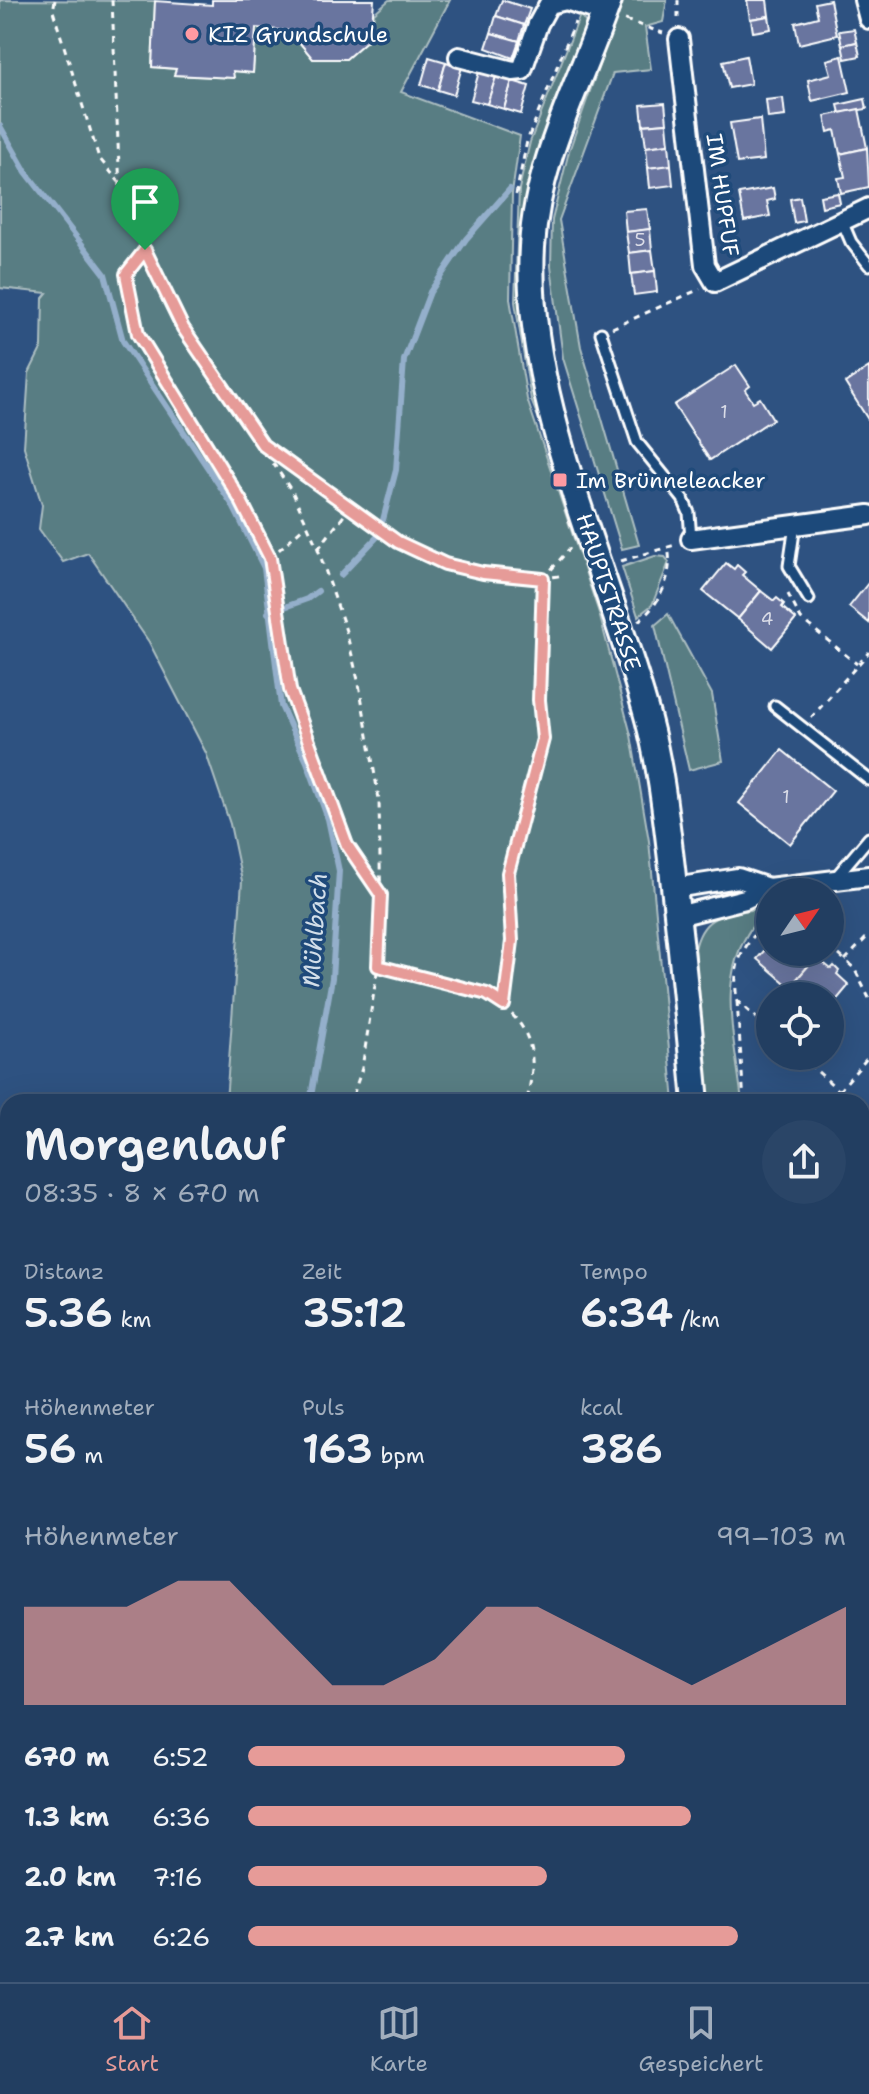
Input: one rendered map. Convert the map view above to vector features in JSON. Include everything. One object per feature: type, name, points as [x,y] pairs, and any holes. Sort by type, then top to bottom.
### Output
[{"type":"street","points":[[459,57],[513,71],[522,70],[538,24],[549,4],[566,0],[607,6]]},
{"type":"street","points":[[864,0],[869,19]]},
{"type":"street","name":"HAUPTSTRASSE","points":[[607,6],[546,165],[532,246],[537,332],[547,390],[642,696],[658,764],[678,916],[695,1094]]},
{"type":"street","name":"IM HUPFUF","points":[[679,39],[705,265],[715,282],[869,208]]},
{"type":"street","points":[[691,539],[869,515]]},
{"type":"street","points":[[844,878],[869,876]]},
{"type":"street","points":[[674,888],[738,878],[756,884]]},
{"type":"street","points":[[678,916],[756,894]]},
{"type":"lane","points":[[842,221],[851,242],[869,265]]},
{"type":"lane","points":[[601,333],[637,442],[683,499],[689,513],[691,539]]},
{"type":"lane","points":[[795,525],[789,566],[809,599]]},
{"type":"lane","points":[[775,706],[869,780]]},
{"type":"lane","points":[[835,878],[869,838]]},
{"type":"path","points":[[55,0],[53,11],[99,158],[119,182]]},
{"type":"path","points":[[112,0],[120,190],[183,328],[293,493],[318,549],[346,631],[359,684],[379,799],[381,895],[378,966],[362,1068],[354,1094]]},
{"type":"path","points":[[607,6],[679,39]]},
{"type":"path","points":[[145,250],[126,274],[138,334],[241,501],[270,558],[290,690],[347,845],[381,895]]},
{"type":"path","points":[[601,333],[715,282]]},
{"type":"path","points":[[263,445],[398,542],[445,564],[483,573],[543,579],[564,575]]},
{"type":"path","points":[[318,549],[349,509]]},
{"type":"path","points":[[504,1005],[512,941],[508,873],[543,739],[539,700],[543,579],[578,538],[584,514]]},
{"type":"path","points":[[270,558],[307,525]]},
{"type":"path","points":[[621,561],[691,539]]},
{"type":"path","points":[[620,625],[641,620],[654,606],[672,565],[668,548]]},
{"type":"path","points":[[796,581],[786,591],[801,619],[857,664]]},
{"type":"path","points":[[803,727],[869,652]]},
{"type":"path","points":[[743,1094],[734,976],[745,943],[756,930]]},
{"type":"path","points":[[869,935],[845,960],[854,968],[869,998]]},
{"type":"path","points":[[378,966],[487,994],[504,1005],[521,1026],[532,1056],[528,1094]]},
{"type":"path","points":[[737,1001],[756,1018]]},
{"type":"path","points":[[839,1091],[869,1056]]},
{"type":"path","points":[[816,1070],[843,1094]]},
{"type":"green space","points":[[0,0],[155,1],[152,67],[176,69],[175,75],[233,78],[233,71],[253,73],[256,28],[290,31],[313,59],[346,59],[371,37],[374,13],[389,0],[450,0],[401,92],[520,136],[512,194],[510,299],[527,399],[599,613],[631,735],[649,841],[673,1094],[227,1094],[242,881],[230,824],[206,753],[149,642],[88,553],[63,562],[39,529],[42,505],[24,447],[29,373],[42,347],[43,298],[47,293],[0,288]]},
{"type":"green space","points":[[622,0],[667,0],[663,22],[645,27],[651,69],[613,73],[559,220],[581,347],[639,545],[622,549],[563,358],[551,266],[552,220],[569,151]]},
{"type":"green space","points":[[580,15],[589,27],[535,168],[547,425],[542,427],[531,400],[515,302],[519,189],[530,142]]},
{"type":"green space","points":[[655,556],[665,557],[669,562],[652,605],[638,616],[622,567]]},
{"type":"green space","points":[[668,614],[712,694],[723,761],[689,770],[655,625]]},
{"type":"green space","points":[[756,909],[756,922],[736,960],[732,982],[732,1029],[741,1094],[705,1094],[695,949],[703,928],[716,918]]},
{"type":"building","points":[[212,0],[374,0],[371,37],[346,59],[313,59],[290,31],[256,28],[253,73],[233,71],[234,78],[174,75],[176,69],[152,67],[155,1],[212,5]]},
{"type":"building","points":[[502,0],[530,9],[524,25],[496,16]]},
{"type":"building","points":[[747,0],[767,0],[769,16],[750,19]]},
{"type":"building","points":[[830,0],[837,35],[799,44],[795,23],[818,17],[815,3]]},
{"type":"building","points":[[496,16],[524,25],[519,41],[491,33]]},
{"type":"building","points":[[769,16],[771,29],[753,32],[751,19]]},
{"type":"building","points":[[854,29],[857,42],[842,45],[839,31]]},
{"type":"building","points":[[491,33],[519,41],[513,58],[486,48]]},
{"type":"building","points":[[857,42],[860,56],[845,59],[842,45]]},
{"type":"building","points":[[746,56],[751,84],[729,88],[723,61]]},
{"type":"building","points":[[842,56],[850,92],[812,101],[808,80],[831,74],[827,60]]},
{"type":"building","points":[[429,57],[446,62],[438,90],[421,85]]},
{"type":"building","points":[[446,62],[462,67],[454,95],[438,90]]},
{"type":"building","points":[[479,72],[496,77],[487,104],[471,100]]},
{"type":"building","points":[[496,77],[512,81],[504,109],[487,104]]},
{"type":"building","points":[[512,81],[529,86],[521,114],[504,109]]},
{"type":"building","points":[[783,98],[785,116],[768,118],[766,100]]},
{"type":"building","points":[[865,99],[867,109],[840,113],[838,105]]},
{"type":"building","points":[[665,103],[667,123],[643,125],[641,105]]},
{"type":"building","points":[[859,109],[867,148],[840,154],[835,130],[828,132],[825,116]]},
{"type":"building","points":[[760,119],[764,160],[737,163],[730,123]]},
{"type":"building","points":[[667,123],[669,144],[646,147],[643,125]]},
{"type":"building","points":[[669,144],[671,165],[648,168],[646,147]]},
{"type":"building","points":[[867,148],[869,187],[841,193],[838,178],[845,177],[840,154]]},
{"type":"building","points":[[671,165],[673,185],[650,188],[648,168]]},
{"type":"building","points":[[773,188],[775,199],[767,201],[770,216],[744,221],[739,194]]},
{"type":"building","points":[[838,193],[840,203],[822,207],[820,196]]},
{"type":"building","points":[[800,197],[804,221],[794,223],[790,199]]},
{"type":"building","points":[[647,209],[650,229],[626,232],[624,211]]},
{"type":"building","points":[[650,229],[652,250],[629,253],[626,232]]},
{"type":"building","points":[[652,250],[655,271],[631,274],[629,253]]},
{"type":"building","points":[[655,271],[657,292],[634,295],[631,274]]},
{"type":"building","points":[[736,365],[750,386],[745,390],[753,402],[760,398],[773,419],[710,460],[674,405]]},
{"type":"building","points":[[869,367],[869,421],[845,383]]},
{"type":"building","points":[[726,563],[734,569],[737,565],[745,572],[742,575],[761,591],[738,619],[703,591]]},
{"type":"building","points":[[869,582],[869,623],[849,607]]},
{"type":"building","points":[[761,591],[774,601],[777,598],[796,619],[772,648],[738,619]]},
{"type":"building","points":[[782,750],[833,791],[790,844],[739,803]]},
{"type":"building","points":[[765,966],[808,966],[794,982],[784,982]]},
{"type":"building","points":[[808,966],[827,966],[831,969],[834,966],[839,971],[837,974],[849,985],[844,991],[844,982],[794,982]]},
{"type":"waterway","name":"Mühlbach","points":[[0,126],[26,172],[105,274],[123,341],[232,504],[264,568],[281,706],[307,762],[328,819],[339,871],[332,978],[311,1094]]},
{"type":"waterway","points":[[383,520],[396,470],[404,360],[430,292],[466,239],[510,189]]},
{"type":"waterway","points":[[341,575],[378,536]]},
{"type":"waterway","points":[[268,613],[307,599],[318,591]]},
{"type":"place","name":"KIZ Grundschule","points":[[192,34]]},
{"type":"place","name":"Im Brünneleacker","points":[[560,480]]},
{"type":"route","points":[[145,250],[183,328],[263,445],[398,542],[445,564],[483,573],[543,579],[539,700],[543,739],[508,873],[512,941],[504,1005],[487,994],[378,966],[381,895],[347,845],[290,690],[270,558],[203,436],[138,334],[126,274],[145,250]]}]
